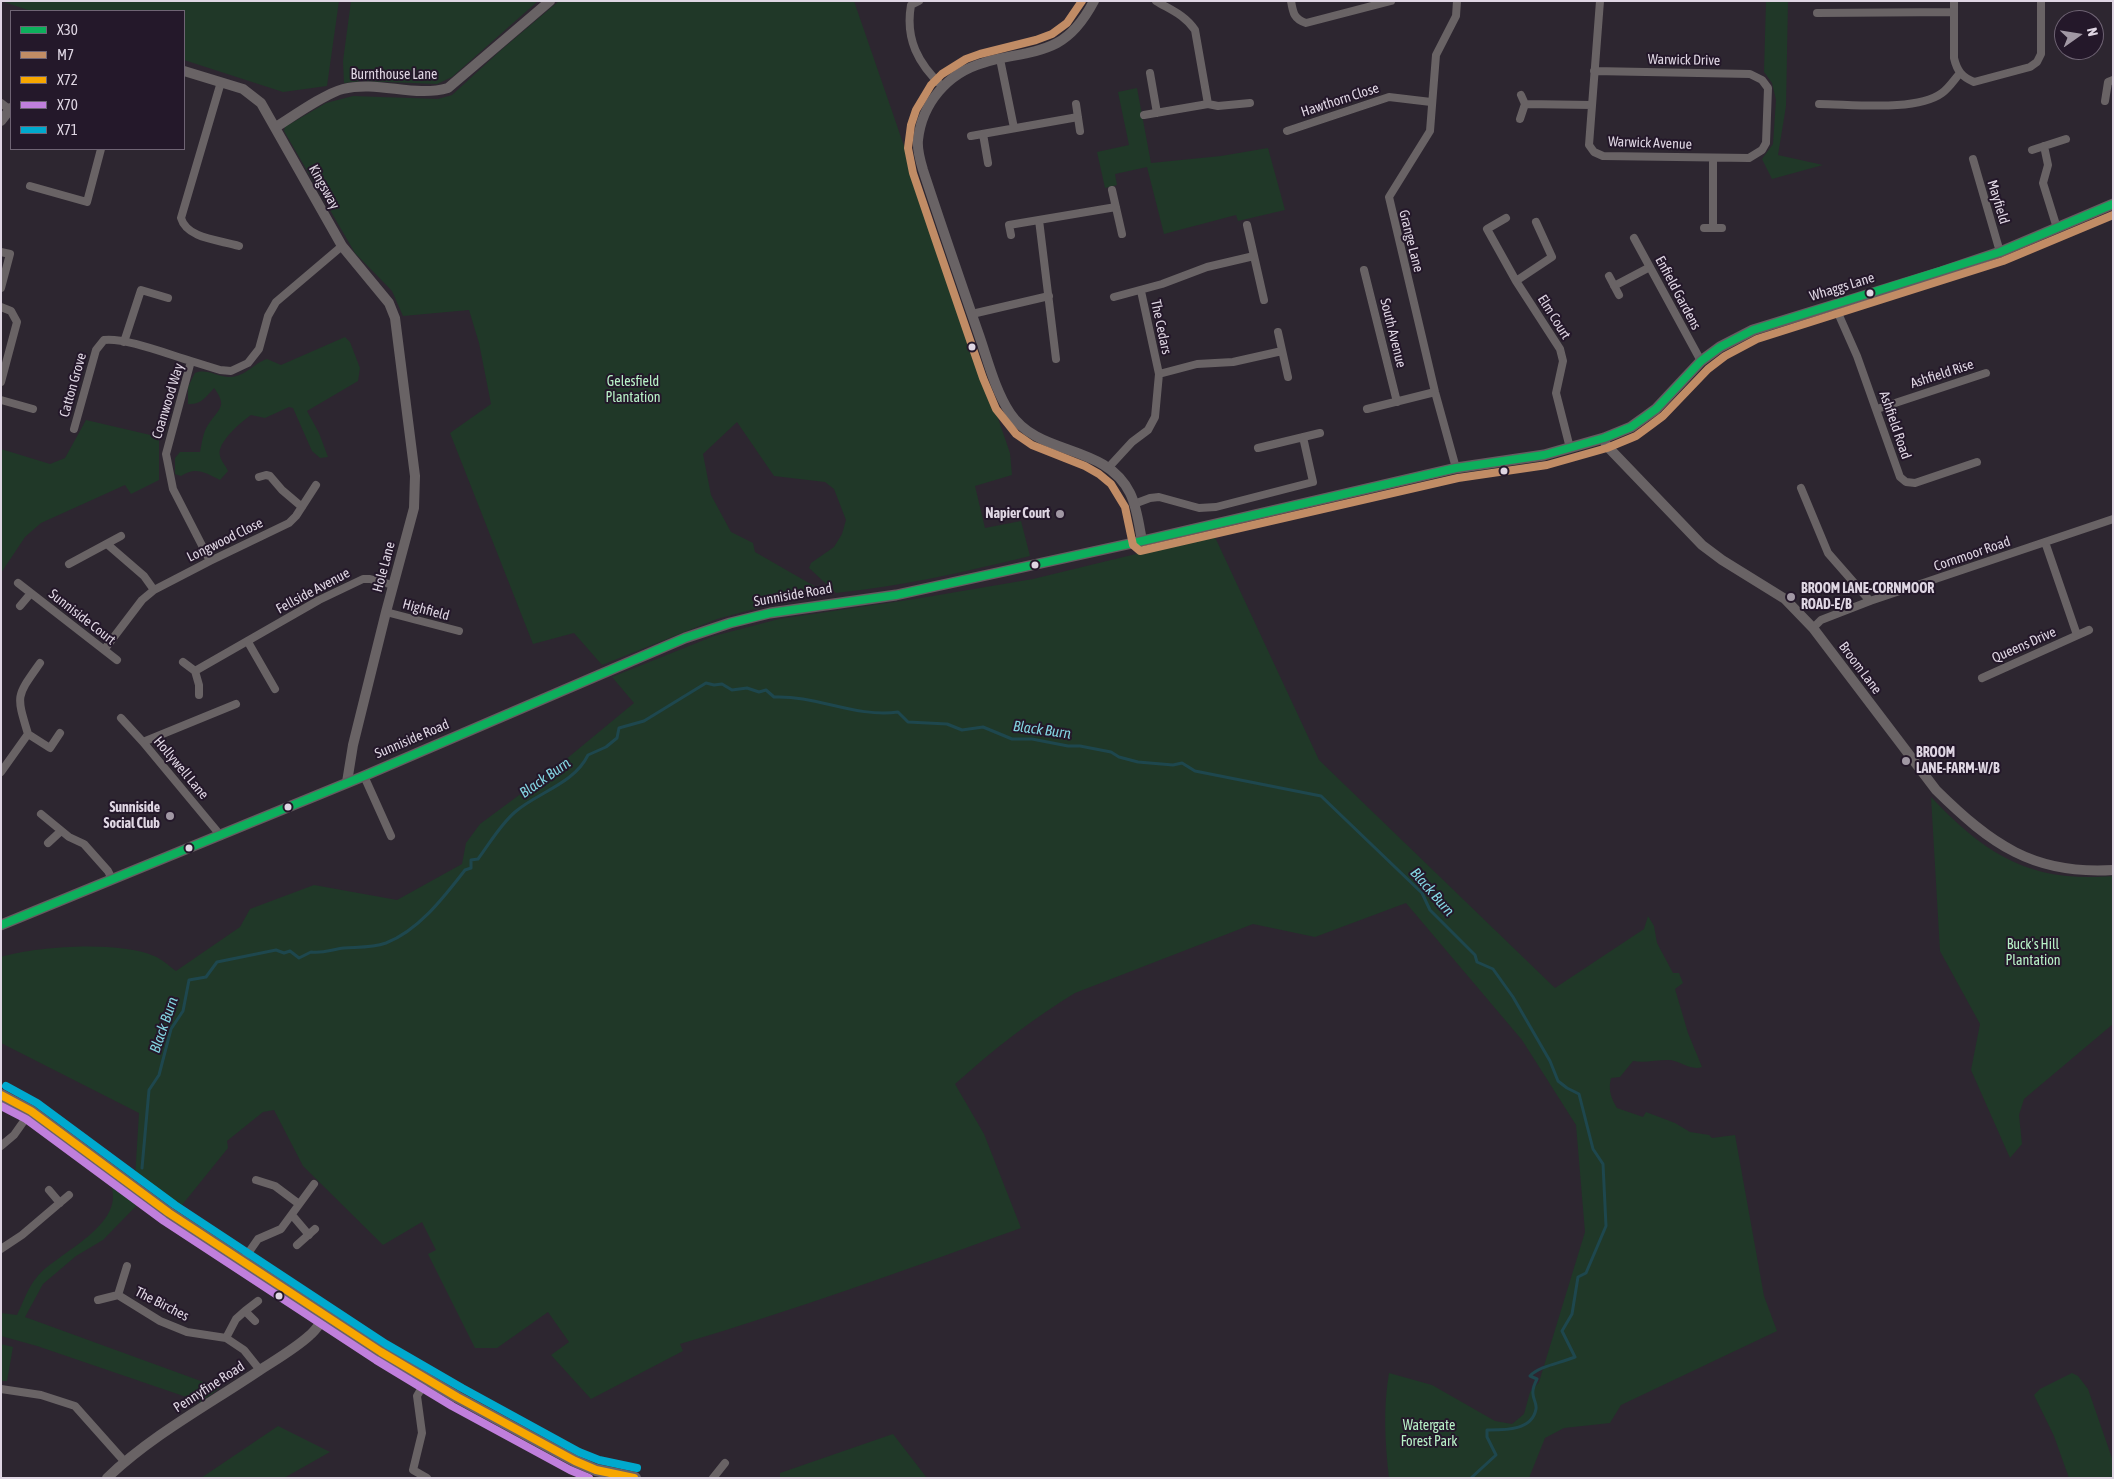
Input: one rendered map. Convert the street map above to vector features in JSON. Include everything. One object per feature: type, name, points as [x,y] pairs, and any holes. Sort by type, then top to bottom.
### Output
[{"type":"highway","points":[[1,1095],[31,1111],[169,1213],[242,1262],[325,1317],[427,1379],[575,1461],[596,1470],[635,1478]]},
{"type":"main road","name":"Whaggs Lane","points":[[1604,438],[1630,427],[1645,418],[1701,361],[1720,347],[1753,330],[2000,252],[2113,204]]},
{"type":"main road","name":"Sunniside Road","points":[[1,925],[221,836],[649,653],[714,628],[794,609],[896,595],[1142,541],[1456,468],[1514,460],[1570,448],[1604,438]]},
{"type":"street","name":"Burnthouse Lane","points":[[276,127],[343,89],[367,87],[428,91],[448,88],[550,1]]},
{"type":"street","points":[[919,1],[912,5],[909,16],[914,47],[921,63],[943,87]]},
{"type":"street","points":[[1094,1],[1075,30],[1058,43],[1038,50],[982,63],[964,70],[954,77],[933,99],[922,124],[918,140],[919,153],[923,170],[1002,399],[1021,427],[1049,443],[1082,453],[1109,467],[1124,483],[1134,504],[1142,541]]},
{"type":"street","points":[[1291,1],[1294,16],[1300,21],[1312,23],[1391,1]]},
{"type":"street","name":"Grange Lane","points":[[1456,468],[1435,392],[1389,197],[1428,137],[1436,54],[1456,16],[1457,1]]},
{"type":"street","name":"Warwick Avenue","points":[[1600,1],[1589,145],[1594,152],[1602,156],[1749,158],[1762,150],[1766,143],[1768,88]]},
{"type":"street","points":[[1954,1],[1954,58],[1956,67],[1965,78],[1974,82],[2030,67],[2037,62],[2040,54],[2041,1]]},
{"type":"street","points":[[1158,2],[1181,15],[1195,30],[1208,104]]},
{"type":"street","points":[[1817,13],[1954,12]]},
{"type":"street","points":[[1000,59],[1014,128]]},
{"type":"street","name":"Kingsway","points":[[185,71],[243,89],[252,94],[261,103],[342,246],[389,303],[395,318],[400,356]]},
{"type":"street","name":"Warwick Drive","points":[[1594,72],[1750,74],[1762,80],[1768,88]]},
{"type":"street","points":[[1150,73],[1157,113]]},
{"type":"street","points":[[1819,104],[1902,105],[1929,99],[1941,93],[1960,73]]},
{"type":"street","points":[[2105,101],[2108,82],[2113,80]]},
{"type":"street","points":[[221,82],[181,218],[183,226],[190,232],[239,246]]},
{"type":"street","points":[[1521,95],[1526,104]]},
{"type":"street","name":"Hawthorn Close","points":[[1287,130],[1389,97],[1432,102]]},
{"type":"street","points":[[1144,115],[1208,104],[1218,106],[1250,102]]},
{"type":"street","points":[[1076,104],[1080,131]]},
{"type":"street","points":[[1526,104],[1592,105]]},
{"type":"street","points":[[1520,119],[1526,104]]},
{"type":"street","points":[[1,121],[10,110]]},
{"type":"street","points":[[971,136],[1078,117]]},
{"type":"street","points":[[983,134],[988,163]]},
{"type":"street","points":[[2032,150],[2066,140]]},
{"type":"street","points":[[2044,146],[2048,165],[2043,183],[2057,228]]},
{"type":"street","points":[[30,186],[87,202],[101,150]]},
{"type":"street","points":[[1713,158],[1714,228]]},
{"type":"street","name":"Mayfield","points":[[1973,159],[2000,252]]},
{"type":"street","points":[[1112,190],[1122,234]]},
{"type":"street","points":[[1010,235],[1009,225],[1116,207]]},
{"type":"street","name":"Elm Court","points":[[1506,218],[1487,229],[1516,281],[1560,349],[1562,361],[1556,393],[1570,448]]},
{"type":"street","points":[[1039,220],[1056,359]]},
{"type":"street","points":[[1247,225],[1264,300]]},
{"type":"street","points":[[1516,281],[1552,257],[1536,228]]},
{"type":"street","points":[[1704,228],[1722,228]]},
{"type":"street","name":"Enfield Gardens","points":[[1634,238],[1701,361]]},
{"type":"street","name":"Coanwood Way","points":[[210,560],[173,489],[166,454],[191,361],[220,370],[231,371],[248,363],[259,348],[268,316],[276,302],[342,246]]},
{"type":"street","points":[[1,252],[10,254],[1,288]]},
{"type":"street","name":"The Cedars","points":[[1109,467],[1132,442],[1148,430],[1155,417],[1159,374],[1141,291],[1207,267],[1254,256]]},
{"type":"street","points":[[1614,286],[1650,267]]},
{"type":"street","name":"South Avenue","points":[[1364,270],[1397,402]]},
{"type":"street","points":[[1609,276],[1619,294]]},
{"type":"street","points":[[124,342],[141,290],[168,298]]},
{"type":"street","points":[[1114,297],[1141,291]]},
{"type":"street","points":[[972,314],[1049,296]]},
{"type":"street","name":"Ashfield Road","points":[[1834,304],[1858,356],[1900,477],[1906,482],[1921,482],[1977,462]]},
{"type":"street","points":[[1,307],[11,311],[18,322],[1,382]]},
{"type":"street","points":[[1278,332],[1288,377]]},
{"type":"street","name":"Catton Grove","points":[[74,430],[96,350],[104,340],[112,339],[191,361]]},
{"type":"street","points":[[1159,374],[1197,364],[1233,362],[1282,351]]},
{"type":"street","name":"Hole Lane","points":[[347,782],[354,745],[416,494],[400,356]]},
{"type":"street","name":"Ashfield Rise","points":[[1877,409],[1986,373]]},
{"type":"street","points":[[1367,409],[1435,392]]},
{"type":"street","points":[[1,400],[33,409]]},
{"type":"street","points":[[1258,448],[1320,433]]},
{"type":"street","points":[[1134,504],[1159,497],[1199,508],[1216,508],[1313,482],[1303,437]]},
{"type":"street","name":"Broom Lane","points":[[1604,438],[1606,445],[1702,545],[1722,560],[1785,599],[1813,628],[1936,790],[1980,830],[2015,853],[2047,865],[2086,871],[2113,870]]},
{"type":"street","points":[[259,477],[270,476],[302,508]]},
{"type":"street","name":"Longwood Close","points":[[104,650],[142,600],[154,590],[210,560],[289,524],[302,508],[316,485]]},
{"type":"street","points":[[1801,488],[1828,553],[1870,601]]},
{"type":"street","name":"Cornmoor Road","points":[[1813,628],[1821,620],[1870,601],[2113,519]]},
{"type":"street","points":[[69,564],[121,536]]},
{"type":"street","name":"Queens Drive","points":[[2046,542],[2077,635]]},
{"type":"street","points":[[107,544],[144,576],[154,590]]},
{"type":"street","name":"Fellside Avenue","points":[[195,671],[319,600],[363,579],[370,578],[393,585]]},
{"type":"street","name":"Sunniside Court","points":[[18,582],[117,660]]},
{"type":"street","name":"Sunniside Court","points":[[20,606],[31,593]]},
{"type":"street","name":"Highfield","points":[[386,612],[459,631]]},
{"type":"street","name":"Queens Drive","points":[[1982,678],[2089,630]]},
{"type":"street","points":[[248,642],[275,689]]},
{"type":"street","points":[[183,662],[195,671],[199,684],[198,695]]},
{"type":"street","points":[[40,663],[19,697],[28,734],[50,748],[60,733]]},
{"type":"street","points":[[143,742],[236,704]]},
{"type":"street","name":"Hollywell Lane","points":[[121,718],[221,836]]},
{"type":"street","points":[[1,772],[28,734]]},
{"type":"street","points":[[364,776],[391,836]]},
{"type":"street","points":[[41,814],[60,830],[84,844],[108,870],[112,879]]},
{"type":"street","points":[[48,843],[60,830]]},
{"type":"street","points":[[1,1146],[14,1135],[31,1111]]},
{"type":"street","points":[[256,1180],[275,1186],[299,1204]]},
{"type":"street","points":[[242,1262],[258,1239],[278,1232],[314,1184]]},
{"type":"street","points":[[49,1190],[60,1204]]},
{"type":"street","points":[[1,1248],[22,1236],[70,1195]]},
{"type":"street","points":[[292,1215],[309,1235]]},
{"type":"street","points":[[297,1244],[316,1229]]},
{"type":"street","name":"The Birches","points":[[118,1295],[127,1266]]},
{"type":"street","name":"The Birches","points":[[98,1300],[118,1295],[160,1321],[187,1332],[226,1338],[244,1350],[260,1370]]},
{"type":"street","points":[[226,1338],[236,1319],[258,1301]]},
{"type":"street","points":[[245,1311],[255,1321]]},
{"type":"street","name":"Pennyfine Road","points":[[107,1478],[124,1461],[160,1435],[311,1335],[325,1317]]},
{"type":"street","points":[[427,1379],[417,1396],[422,1433],[413,1470],[427,1478]]},
{"type":"street","points":[[1,1389],[41,1395],[75,1406],[124,1461]]},
{"type":"street","points":[[713,1478],[725,1463]]},
{"type":"green space","points":[[1,1],[339,1],[327,86],[283,92],[185,60],[185,10],[28,10]]},
{"type":"green space","points":[[351,1],[538,1],[452,77],[437,84],[362,81],[344,83],[343,61]]},
{"type":"green space","name":"Gelesfield Plantation","points":[[559,1],[854,1],[1010,453],[1012,475],[975,486],[985,528],[1021,521],[1030,556],[933,578],[885,587],[836,593],[809,568],[811,563],[834,547],[842,534],[846,520],[834,489],[825,482],[774,476],[737,422],[703,454],[711,495],[731,532],[753,543],[755,552],[828,594],[780,602],[717,619],[602,665],[574,633],[533,644],[450,433],[491,404],[479,343],[469,310],[403,316],[392,291],[355,253],[284,131],[285,127],[326,103],[353,96],[438,99],[452,95]]},
{"type":"green space","points":[[1766,1],[1788,1],[1786,106],[1778,155],[1823,165],[1772,179],[1762,159],[1773,144],[1776,100],[1772,83],[1764,72]]},
{"type":"green space","points":[[1137,88],[1151,163],[1221,156],[1268,148],[1285,210],[1238,221],[1236,215],[1164,234],[1147,167],[1115,174],[1117,185],[1105,188],[1097,152],[1129,145],[1118,92]]},
{"type":"green space","points":[[345,337],[350,342],[360,368],[358,381],[307,411],[319,433],[328,457],[320,458],[312,451],[293,408],[289,407],[265,418],[251,415],[230,433],[220,451],[221,458],[228,471],[220,480],[196,471],[191,471],[181,476],[175,474],[175,458],[180,452],[200,452],[205,431],[221,404],[221,399],[214,388],[200,402],[188,404],[188,387],[195,373],[204,372],[226,377],[236,376],[267,359],[281,365]]},
{"type":"green space","points":[[86,420],[159,437],[159,480],[131,494],[125,485],[41,523],[25,537],[1,573],[1,449],[50,464],[65,458]]},
{"type":"green space","name":"Watergate Forest Park","points":[[1214,535],[1319,760],[1555,988],[1644,929],[1648,916],[1654,926],[1657,943],[1673,973],[1679,973],[1683,983],[1675,989],[1688,1033],[1702,1067],[1693,1068],[1668,1060],[1633,1061],[1620,1077],[1611,1078],[1610,1090],[1612,1097],[1617,1108],[1643,1117],[1646,1112],[1675,1123],[1690,1132],[1709,1135],[1712,1138],[1735,1135],[1764,1296],[1777,1331],[1621,1405],[1610,1423],[1564,1428],[1545,1438],[1529,1478],[1389,1478],[1385,1426],[1389,1373],[1432,1385],[1495,1421],[1512,1424],[1524,1414],[1530,1392],[1539,1382],[1585,1232],[1576,1125],[1522,1040],[1406,903],[1315,937],[1253,924],[1075,993],[1043,1013],[955,1084],[984,1134],[1021,1228],[809,1303],[680,1344],[683,1351],[591,1399],[551,1355],[569,1342],[548,1312],[497,1348],[475,1348],[428,1254],[436,1250],[422,1222],[383,1245],[303,1166],[274,1110],[263,1112],[227,1141],[228,1148],[178,1210],[135,1178],[139,1113],[1,1043],[1,957],[56,948],[121,948],[154,956],[176,971],[240,927],[250,909],[314,885],[397,900],[462,864],[466,843],[480,824],[553,770],[634,703],[612,677],[714,636],[779,619],[1033,579]]},
{"type":"green space","name":"Buck's Hill Plantation","points":[[1931,797],[1971,835],[2012,861],[2057,875],[2084,877],[2113,876],[2113,1024],[2024,1099],[2019,1115],[2022,1144],[2010,1158],[1971,1070],[1980,1024],[1940,951]]},
{"type":"green space","points":[[109,1181],[140,1202],[103,1240],[76,1256],[43,1284],[25,1317],[220,1388],[201,1402],[37,1346],[1,1336],[1,1313],[17,1315],[28,1290],[37,1277],[101,1224],[110,1211],[113,1196]]},
{"type":"green space","points":[[1,1344],[13,1347],[7,1381],[1,1381]]},
{"type":"green space","points":[[2072,1373],[2078,1376],[2088,1389],[2113,1461],[2113,1478],[2069,1478],[2054,1436],[2034,1395],[2040,1389]]},
{"type":"green space","points":[[278,1426],[330,1452],[284,1478],[201,1478]]},
{"type":"green space","points":[[893,1434],[927,1478],[780,1478],[780,1473]]},
{"type":"waterway","name":"Black Burn","points":[[142,1168],[149,1090],[159,1075],[171,1029],[183,1011],[189,980],[206,977],[217,962],[276,950],[284,953],[290,951],[299,958],[311,952],[376,946],[398,937],[430,912],[465,870],[471,868],[471,860],[478,859],[500,828],[515,812],[565,781],[582,765],[588,755],[606,747],[617,738],[619,728],[644,721],[706,683],[722,684],[732,690],[747,688],[759,692],[766,690],[774,697],[805,699],[867,712],[898,712],[908,722],[947,724],[962,730],[983,727],[1012,739],[1032,739],[1068,746],[1080,746],[1111,752],[1119,757],[1138,762],[1173,765],[1182,763],[1195,771],[1321,796],[1422,893],[1430,910],[1475,955],[1477,962],[1493,969],[1513,997],[1550,1061],[1558,1081],[1579,1094],[1593,1149],[1603,1164],[1606,1226],[1586,1273],[1578,1277],[1572,1314],[1562,1331],[1575,1357],[1545,1367],[1530,1376],[1537,1379],[1533,1390],[1536,1407],[1533,1416],[1529,1422],[1516,1428],[1487,1430],[1487,1437],[1496,1455],[1471,1478]]},
{"type":"transit line","name":"M7","points":[[1082,1],[1067,23],[1052,34],[966,59],[942,74],[931,85],[916,110],[911,125],[908,148],[913,173],[983,378],[996,409],[1016,434],[1032,445],[1085,466],[1111,484],[1125,507],[1133,545],[1140,551],[1458,478],[1547,465],[1607,448],[1636,436],[1663,416],[1708,369],[1725,356],[1757,339],[2003,261],[2113,215]]},
{"type":"transit line","name":"X30","points":[[1,925],[364,776],[685,638],[730,623],[770,613],[896,595],[1142,541],[1456,468],[1544,455],[1604,438],[1631,427],[1645,417],[1656,409],[1701,361],[1720,347],[1753,330],[2000,252],[2113,204]]},
{"type":"transit line","name":"X71","points":[[6,1086],[37,1103],[175,1205],[386,1344],[579,1452],[599,1460],[637,1468]]},
{"type":"transit line","name":"X72","points":[[1,1095],[31,1111],[169,1213],[381,1352],[457,1397],[575,1461],[596,1470],[634,1478]]},
{"type":"transit line","name":"X70","points":[[1,1106],[26,1119],[164,1221],[376,1360],[452,1406],[570,1470],[589,1478]]},
{"type":"place","name":"Napier Court","points":[[1060,514]]},
{"type":"place","name":"BROOM LANE-CORNMOOR ROAD-E/B","points":[[1791,597]]},
{"type":"place","name":"BROOM LANE-FARM-W/B","points":[[1906,761]]},
{"type":"place","name":"Sunniside Social Club","points":[[170,816]]}]
